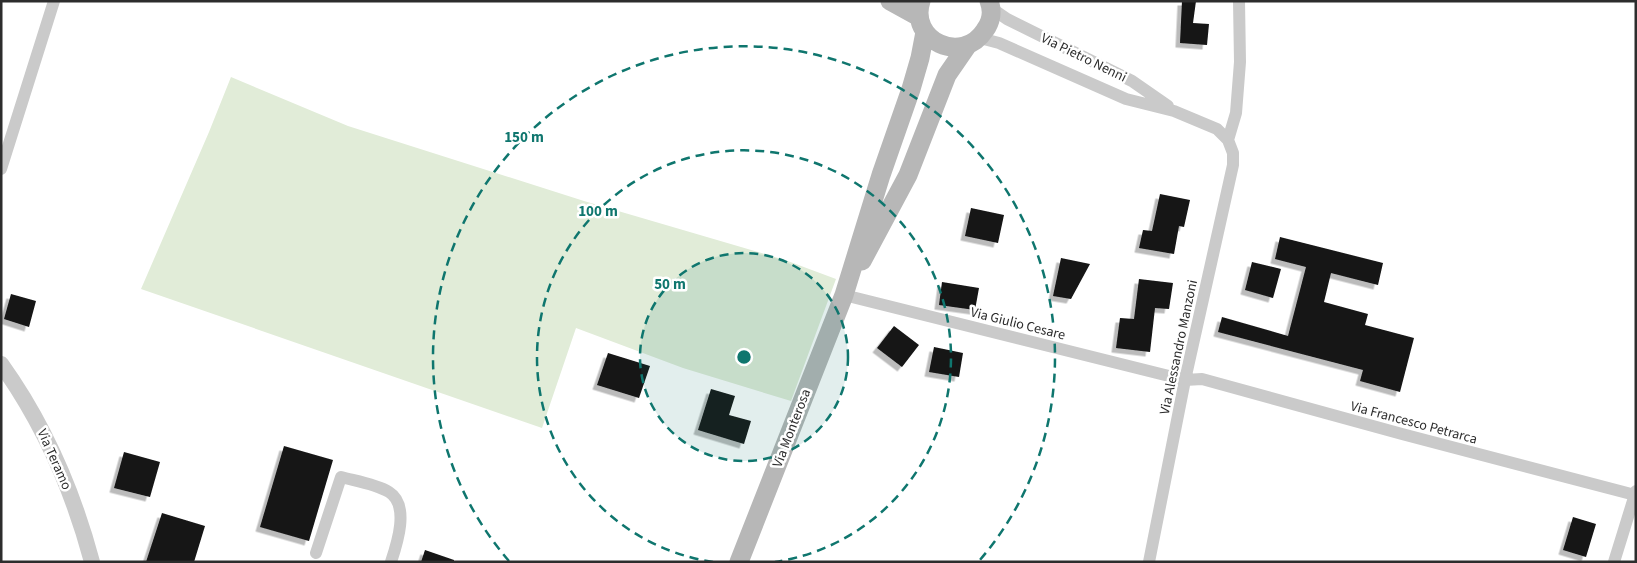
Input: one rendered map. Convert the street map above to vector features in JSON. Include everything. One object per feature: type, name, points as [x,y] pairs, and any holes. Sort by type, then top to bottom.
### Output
[{"type":"main road","points":[[890,1],[922,17],[938,44],[953,48],[974,42]]},
{"type":"main road","name":"Via Monterosa","points":[[844,295],[908,175],[947,75],[989,24],[990,5]]},
{"type":"main road","name":"Via Monterosa","points":[[739,562],[844,295],[920,58],[922,17]]},
{"type":"street","points":[[1,169],[54,1]]},
{"type":"street","points":[[1228,140],[1237,104],[1240,62],[1239,1]]},
{"type":"street","name":"Via Pietro Nenni","points":[[990,5],[1007,19],[1132,81],[1174,111]]},
{"type":"street","name":"Via Pietro Nenni","points":[[974,42],[999,43],[1126,99],[1174,111],[1217,129],[1228,140]]},
{"type":"street","name":"Via Alessandro Manzoni","points":[[1149,562],[1186,380],[1233,166],[1233,153],[1228,140]]},
{"type":"street","name":"Via Giulio Cesare","points":[[844,295],[1186,380]]},
{"type":"street","name":"Via Teramo","points":[[1,364],[44,431],[80,519],[92,562]]},
{"type":"street","name":"Via Francesco Petrarca","points":[[1186,380],[1202,379],[1402,434],[1635,493]]},
{"type":"street","points":[[316,553],[341,477],[383,489],[391,493],[399,505],[400,530],[391,562]]},
{"type":"street","points":[[1614,562],[1635,493]]},
{"type":"green space","points":[[231,77],[348,126],[584,201],[785,260],[836,279],[791,401],[683,368],[576,328],[542,428],[141,289]]},
{"type":"building","points":[[1182,1],[1196,1],[1193,23],[1209,24],[1207,45],[1180,43]]},
{"type":"building","points":[[1160,194],[1190,200],[1184,227],[1179,226],[1174,254],[1139,248],[1143,230],[1152,231]]},
{"type":"building","points":[[971,208],[1004,215],[998,243],[965,236]]},
{"type":"building","points":[[1280,237],[1383,263],[1378,285],[1331,273],[1324,302],[1368,314],[1365,325],[1414,338],[1400,392],[1360,381],[1363,370],[1218,332],[1222,317],[1288,336],[1306,267],[1275,259]]},
{"type":"building","points":[[1061,258],[1090,264],[1071,299],[1053,296]]},
{"type":"building","points":[[1252,262],[1281,269],[1273,298],[1245,290]]},
{"type":"building","points":[[1139,279],[1173,283],[1169,309],[1155,308],[1150,352],[1116,348],[1120,318],[1134,319]]},
{"type":"building","points":[[942,282],[979,288],[975,310],[939,305]]},
{"type":"building","points":[[11,294],[36,301],[29,327],[4,319]]},
{"type":"building","points":[[894,326],[919,345],[902,367],[877,348]]},
{"type":"building","points":[[934,347],[963,353],[959,377],[929,372]]},
{"type":"building","points":[[608,353],[650,366],[639,398],[597,385]]},
{"type":"building","points":[[711,389],[735,396],[729,415],[751,421],[744,444],[698,430]]},
{"type":"building","points":[[284,446],[333,460],[309,541],[260,527]]},
{"type":"building","points":[[124,452],[160,462],[150,497],[114,488]]},
{"type":"building","points":[[162,513],[205,526],[194,562],[146,562]]},
{"type":"building","points":[[1573,517],[1596,524],[1586,557],[1563,550]]},
{"type":"building","points":[[425,550],[454,560],[454,562],[421,562]]}]
